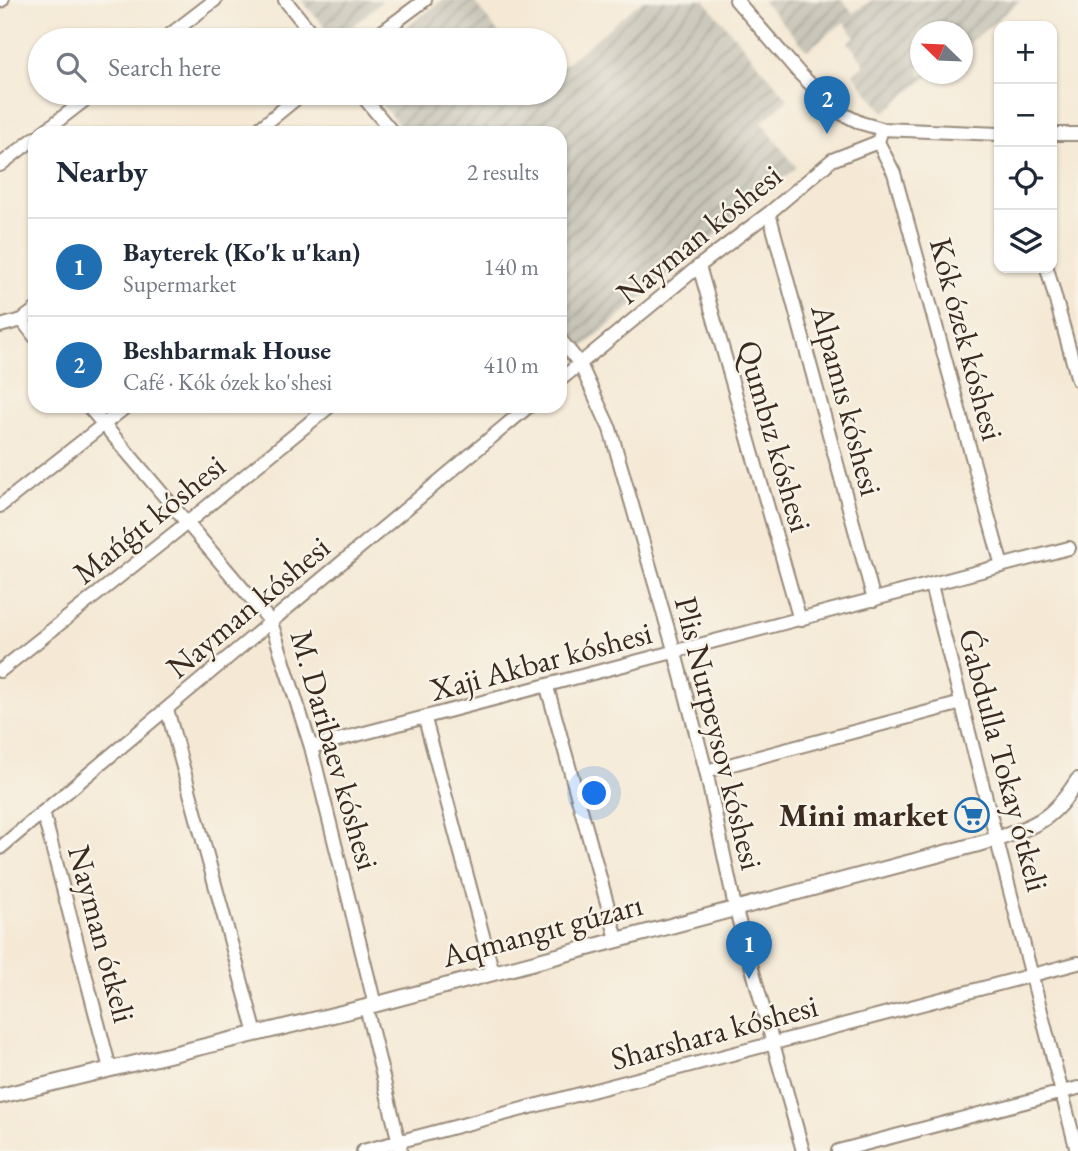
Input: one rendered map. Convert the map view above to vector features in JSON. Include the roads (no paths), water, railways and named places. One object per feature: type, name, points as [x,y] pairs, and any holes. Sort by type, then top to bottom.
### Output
[{"type":"street","points":[[179,28],[215,0]]},
{"type":"street","points":[[285,0],[307,28]]},
{"type":"street","points":[[387,28],[425,0]]},
{"type":"street","points":[[736,0],[800,74],[839,112],[862,124],[882,128],[994,134]]},
{"type":"street","points":[[51,126],[78,105]]},
{"type":"street","points":[[263,126],[288,105]]},
{"type":"street","points":[[370,105],[387,126]]},
{"type":"street","points":[[878,142],[882,128]]},
{"type":"street","points":[[1057,134],[1078,134]]},
{"type":"street","name":"Nayman kóshesi","points":[[567,374],[832,160],[878,142]]},
{"type":"street","name":"Kók ózek kóshesi","points":[[878,142],[894,173],[1002,566]]},
{"type":"street","points":[[0,165],[28,143]]},
{"type":"street","name":"Alpamıs kóshesi","points":[[769,213],[874,600]]},
{"type":"street","name":"Qumbız kóshesi","points":[[699,266],[800,620]]},
{"type":"street","points":[[1047,273],[1078,380]]},
{"type":"street","points":[[0,326],[22,320],[28,315]]},
{"type":"street","points":[[22,320],[28,328]]},
{"type":"street","name":"Plis Nurpeysov kóshesi","points":[[567,347],[580,363],[610,429],[675,653],[706,771],[735,907],[803,1151]]},
{"type":"street","name":"M. Daribaev kóshesi","points":[[94,413],[271,622],[311,747],[371,1006],[400,1146]]},
{"type":"street","points":[[0,506],[118,413]]},
{"type":"street","name":"Mańǵıt kóshesi","points":[[0,671],[321,413]]},
{"type":"street","name":"Nayman kóshesi","points":[[0,848],[521,413]]},
{"type":"street","name":"Xaji Akbar kóshesi","points":[[311,747],[1069,548]]},
{"type":"street","name":"Ǵabdulla Tokay ótkeli","points":[[931,585],[1077,1151]]},
{"type":"street","points":[[547,687],[617,939]]},
{"type":"street","points":[[706,771],[962,703]]},
{"type":"street","points":[[167,709],[256,1034]]},
{"type":"street","points":[[425,719],[493,973]]},
{"type":"street","name":"Aqmangıt gúzarı","points":[[0,1096],[371,1006],[997,839],[1036,825],[1064,802],[1078,780]]},
{"type":"street","name":"Nayman ótkeli","points":[[43,812],[110,1069]]},
{"type":"street","name":"Sharshara kóshesi","points":[[363,1151],[400,1146],[1078,963]]},
{"type":"street","points":[[838,1151],[1078,1088]]},
{"type":"place","name":"Beshbarmak House","points":[[827,134]]},
{"type":"place","name":"Mini market","points":[[972,815]]},
{"type":"place","name":"Bayterek (Ko'k u'kan)","points":[[749,979]]}]
